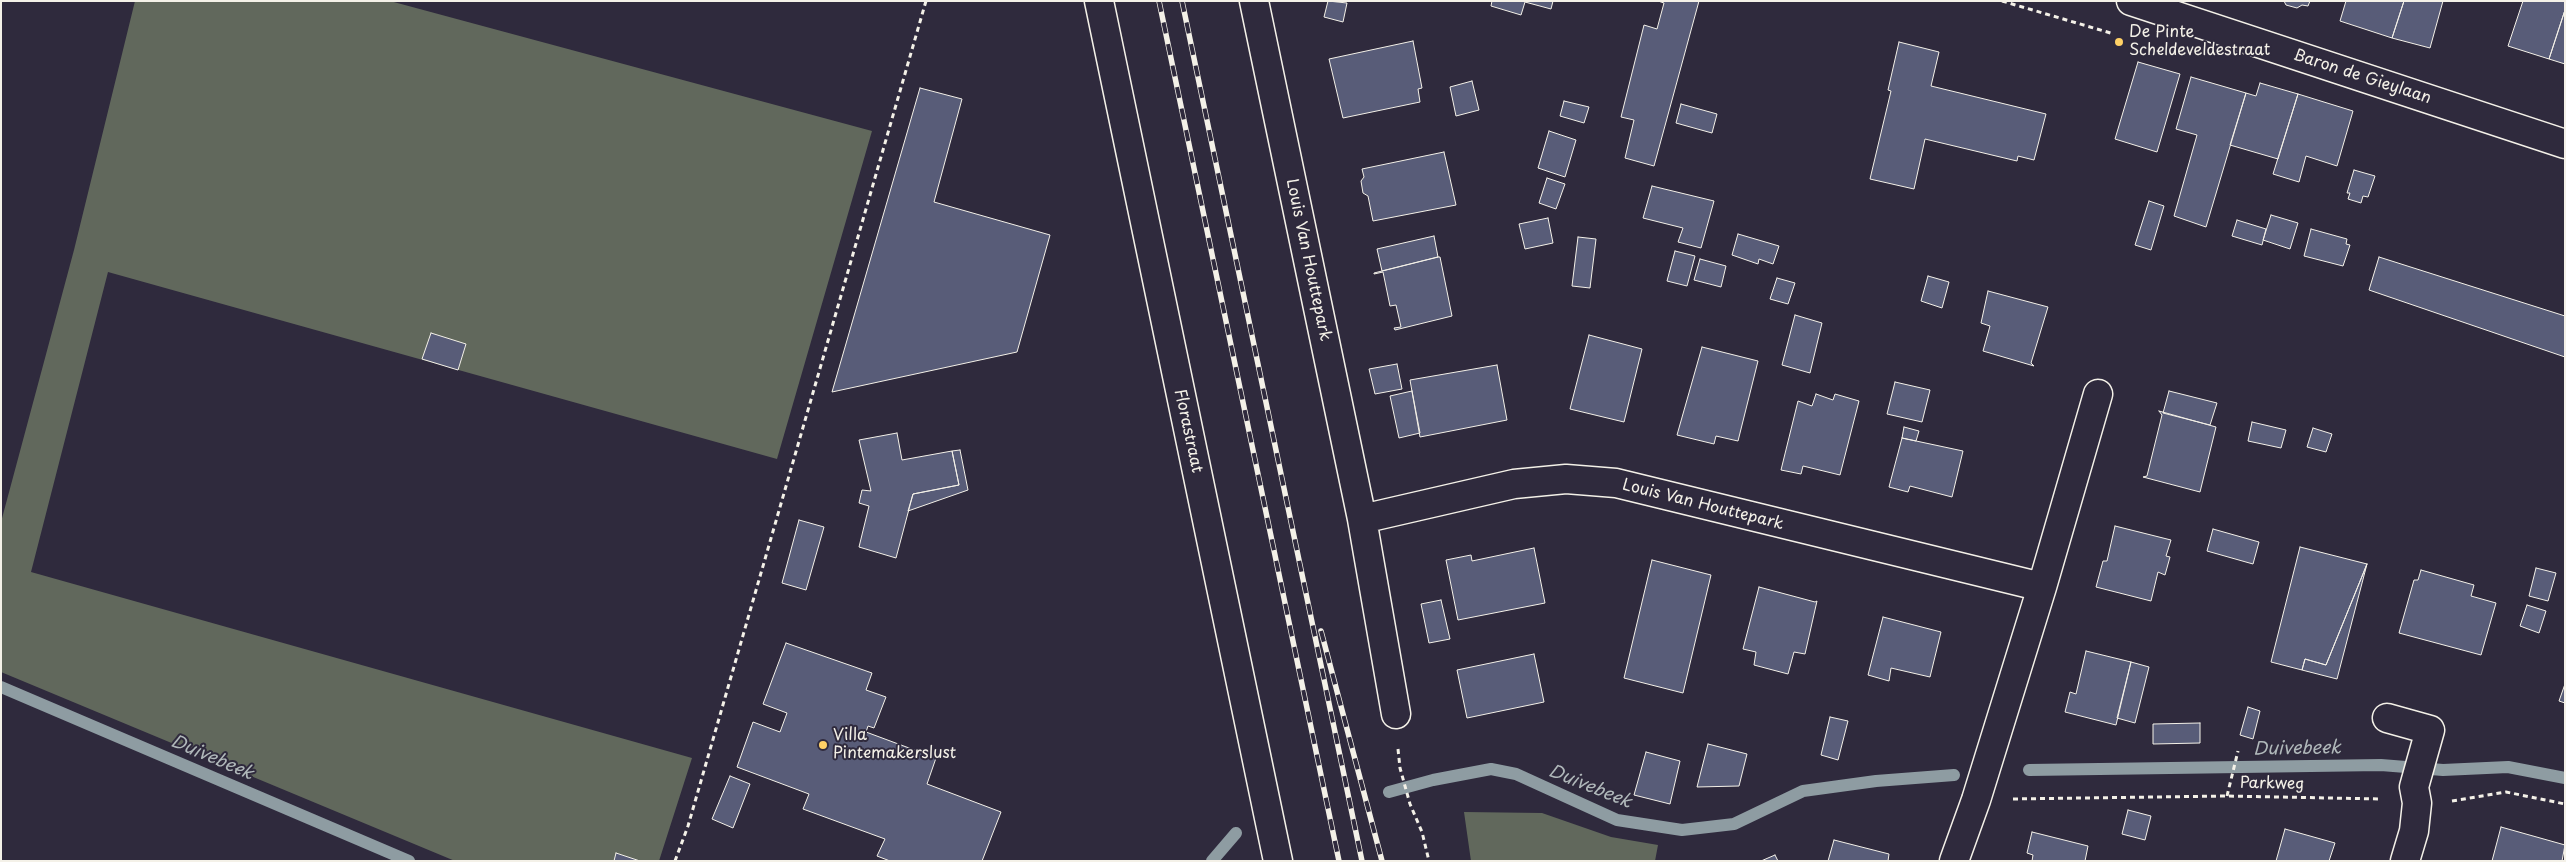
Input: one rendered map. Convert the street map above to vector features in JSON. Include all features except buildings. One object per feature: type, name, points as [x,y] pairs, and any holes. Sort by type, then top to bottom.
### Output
[{"type":"street","name":"Florastraat","points":[[1099,1],[1278,861]]},
{"type":"street","name":"Louis Van Houttepark","points":[[1254,1],[1362,519],[1396,714]]},
{"type":"street","name":"Baron de Gieylaan","points":[[2131,1],[2565,144]]},
{"type":"street","points":[[1954,861],[1976,800],[2042,587],[2098,394]]},
{"type":"street","name":"Louis Van Houttepark","points":[[1362,519],[1514,484],[1566,479],[1616,483],[2042,587]]},
{"type":"street","points":[[2387,718],[2430,730],[2422,757],[2416,795],[2414,831],[2405,861]]},
{"type":"path","points":[[675,861],[688,826],[926,1]]},
{"type":"path","points":[[2227,796],[2238,751]]},
{"type":"path","points":[[1400,768],[1410,804],[1422,832],[1429,861]]},
{"type":"path","name":"Parkweg","points":[[1976,800],[2227,796],[2384,799],[2416,795],[2444,802],[2506,792],[2565,804]]},
{"type":"shaded area","points":[[135,1],[390,1],[872,131],[777,459],[108,272],[31,572],[692,758],[659,861],[455,861],[1,672],[1,522],[74,250]]},
{"type":"shaded area","points":[[1464,812],[1542,813],[1611,837],[1658,845],[1655,861],[1471,861]]},
{"type":"waterway","name":"Duivebeek","points":[[1,687],[409,861]]},
{"type":"waterway","name":"Duivebeek","points":[[2029,770],[2381,765],[2443,770],[2508,767],[2565,778]]},
{"type":"waterway","name":"Duivebeek","points":[[1389,792],[1433,780],[1491,769],[1516,774],[1617,820],[1682,830],[1734,824],[1803,791],[1876,781],[1954,775]]},
{"type":"waterway","name":"Duivebeek","points":[[1212,861],[1236,833]]},
{"type":"railway","points":[[1159,1],[1339,861]]},
{"type":"railway","points":[[1182,1],[1362,861]]},
{"type":"railway","points":[[1321,631],[1382,861]]},
{"type":"place","name":"De Pinte Scheldeveldestraat","points":[[2119,42]]},
{"type":"place","name":"Villa Pintemakerslust","points":[[823,745]]}]
